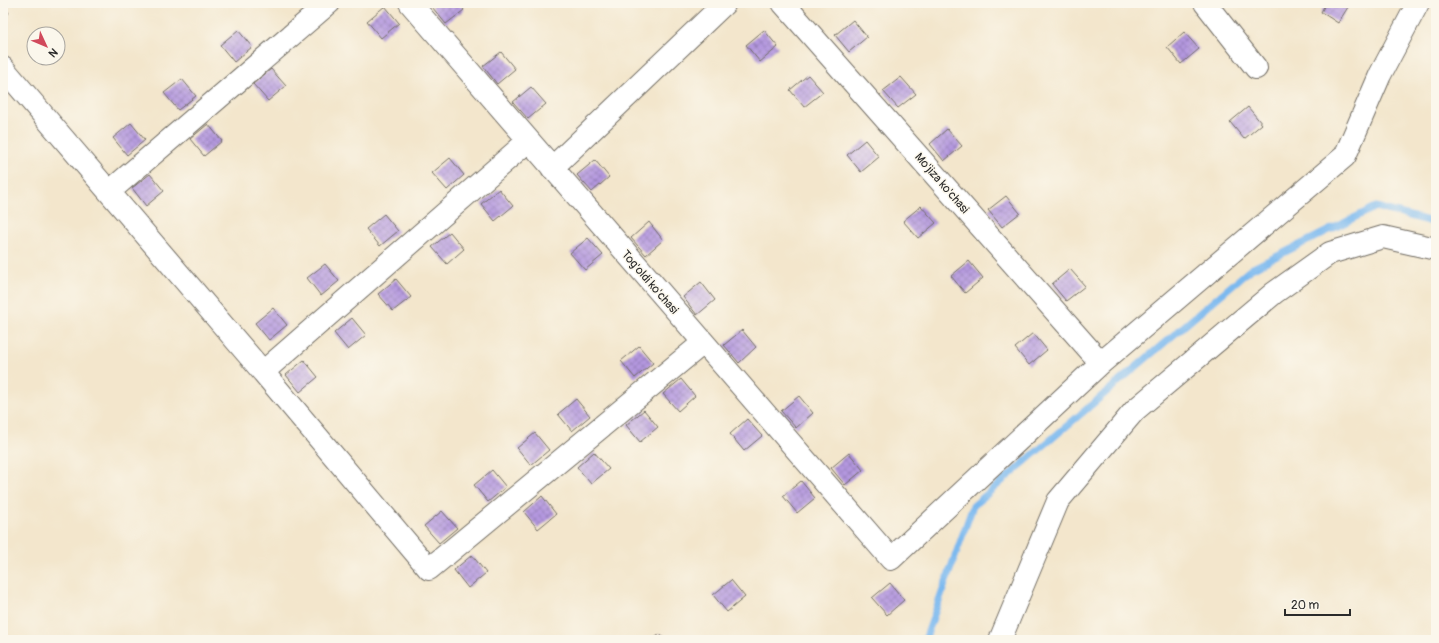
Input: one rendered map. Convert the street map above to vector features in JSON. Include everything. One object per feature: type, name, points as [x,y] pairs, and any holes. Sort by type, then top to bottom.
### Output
[{"type":"street","points":[[110,191],[329,3]]},
{"type":"street","name":"Tog'oldi ko'chasi","points":[[410,3],[702,343],[891,560],[1101,363]]},
{"type":"street","points":[[552,168],[725,3]]},
{"type":"street","name":"Mo'jiza ko'chasi","points":[[783,3],[1101,363]]},
{"type":"street","points":[[1205,3],[1256,68]]},
{"type":"street","points":[[1101,363],[1346,156],[1380,75],[1418,3]]},
{"type":"street","points":[[3,68],[110,191],[429,569],[702,343]]},
{"type":"street","points":[[263,372],[528,141]]},
{"type":"street","points":[[1000,640],[1058,501],[1135,410],[1274,293],[1330,253],[1383,237],[1436,249]]},
{"type":"building","points":[[437,3],[459,3],[464,10],[446,24],[432,7]]},
{"type":"building","points":[[1326,3],[1350,4],[1338,23],[1321,12]]},
{"type":"building","points":[[3,5],[9,13],[3,18]]},
{"type":"building","points":[[385,6],[399,23],[381,38],[367,21]]},
{"type":"building","points":[[853,20],[867,37],[849,52],[835,35]]},
{"type":"building","points":[[238,30],[252,47],[234,62],[220,45]]},
{"type":"building","points":[[764,30],[778,47],[760,62],[746,45]]},
{"type":"building","points":[[1184,32],[1199,49],[1181,64],[1167,47]]},
{"type":"building","points":[[501,52],[515,69],[497,84],[483,66]]},
{"type":"building","points":[[271,69],[286,86],[268,101],[253,84]]},
{"type":"building","points":[[808,75],[823,92],[804,107],[790,90]]},
{"type":"building","points":[[901,77],[916,94],[898,108],[883,91]]},
{"type":"building","points":[[182,79],[196,96],[178,110],[164,93]]},
{"type":"building","points":[[531,87],[546,104],[528,119],[513,102]]},
{"type":"building","points":[[1248,107],[1262,124],[1244,139],[1230,122]]},
{"type":"building","points":[[131,123],[145,140],[127,155],[113,138]]},
{"type":"building","points":[[208,124],[222,141],[204,156],[190,139]]},
{"type":"building","points":[[947,129],[962,146],[944,161],[930,144]]},
{"type":"building","points":[[865,140],[879,157],[861,172],[847,155]]},
{"type":"building","points":[[450,158],[464,175],[447,190],[432,173]]},
{"type":"building","points":[[595,160],[609,177],[592,192],[577,175]]},
{"type":"building","points":[[150,174],[164,191],[146,206],[132,188]]},
{"type":"building","points":[[499,189],[513,206],[495,221],[481,204]]},
{"type":"building","points":[[1006,196],[1020,213],[1002,227],[988,210]]},
{"type":"building","points":[[921,206],[936,223],[918,238],[903,221]]},
{"type":"building","points":[[384,214],[398,231],[380,246],[366,229]]},
{"type":"building","points":[[649,222],[663,240],[646,255],[631,238]]},
{"type":"building","points":[[450,232],[464,249],[447,264],[432,247]]},
{"type":"building","points":[[588,238],[603,255],[585,270],[570,253]]},
{"type":"building","points":[[969,261],[983,278],[965,293],[951,276]]},
{"type":"building","points":[[325,264],[339,281],[321,296],[307,278]]},
{"type":"building","points":[[1070,269],[1085,286],[1066,301],[1052,284]]},
{"type":"building","points":[[396,279],[411,297],[393,311],[378,294]]},
{"type":"building","points":[[701,282],[715,300],[697,315],[683,297]]},
{"type":"building","points":[[273,308],[287,325],[269,340],[255,323]]},
{"type":"building","points":[[352,318],[366,335],[348,350],[334,333]]},
{"type":"building","points":[[742,330],[756,347],[739,363],[724,345]]},
{"type":"building","points":[[1033,333],[1047,350],[1029,365],[1015,348]]},
{"type":"building","points":[[639,346],[653,363],[635,378],[621,361]]},
{"type":"building","points":[[304,360],[318,377],[300,392],[286,375]]},
{"type":"building","points":[[681,379],[695,396],[678,411],[663,394]]},
{"type":"building","points":[[799,396],[813,413],[796,428],[781,411]]},
{"type":"building","points":[[576,399],[590,416],[572,431],[558,414]]},
{"type":"building","points":[[644,410],[658,427],[640,442],[626,425]]},
{"type":"building","points":[[747,419],[762,436],[744,451],[730,434]]},
{"type":"building","points":[[535,433],[549,450],[531,465],[517,448]]},
{"type":"building","points":[[594,452],[609,469],[591,484],[577,467]]},
{"type":"building","points":[[849,453],[863,470],[845,485],[831,468]]},
{"type":"building","points":[[492,470],[506,487],[488,502],[474,485]]},
{"type":"building","points":[[801,481],[815,498],[797,513],[783,496]]},
{"type":"building","points":[[542,496],[556,514],[538,529],[524,512]]},
{"type":"building","points":[[442,511],[457,528],[439,543],[424,526]]},
{"type":"building","points":[[472,555],[486,573],[468,588],[454,570]]},
{"type":"building","points":[[731,580],[745,597],[727,612],[713,595]]},
{"type":"building","points":[[890,583],[904,600],[887,615],[872,598]]},
{"type":"building","points":[[660,634],[665,640],[652,640]]},
{"type":"waterway","points":[[925,640],[973,506],[1251,269],[1376,207],[1436,223]]}]
